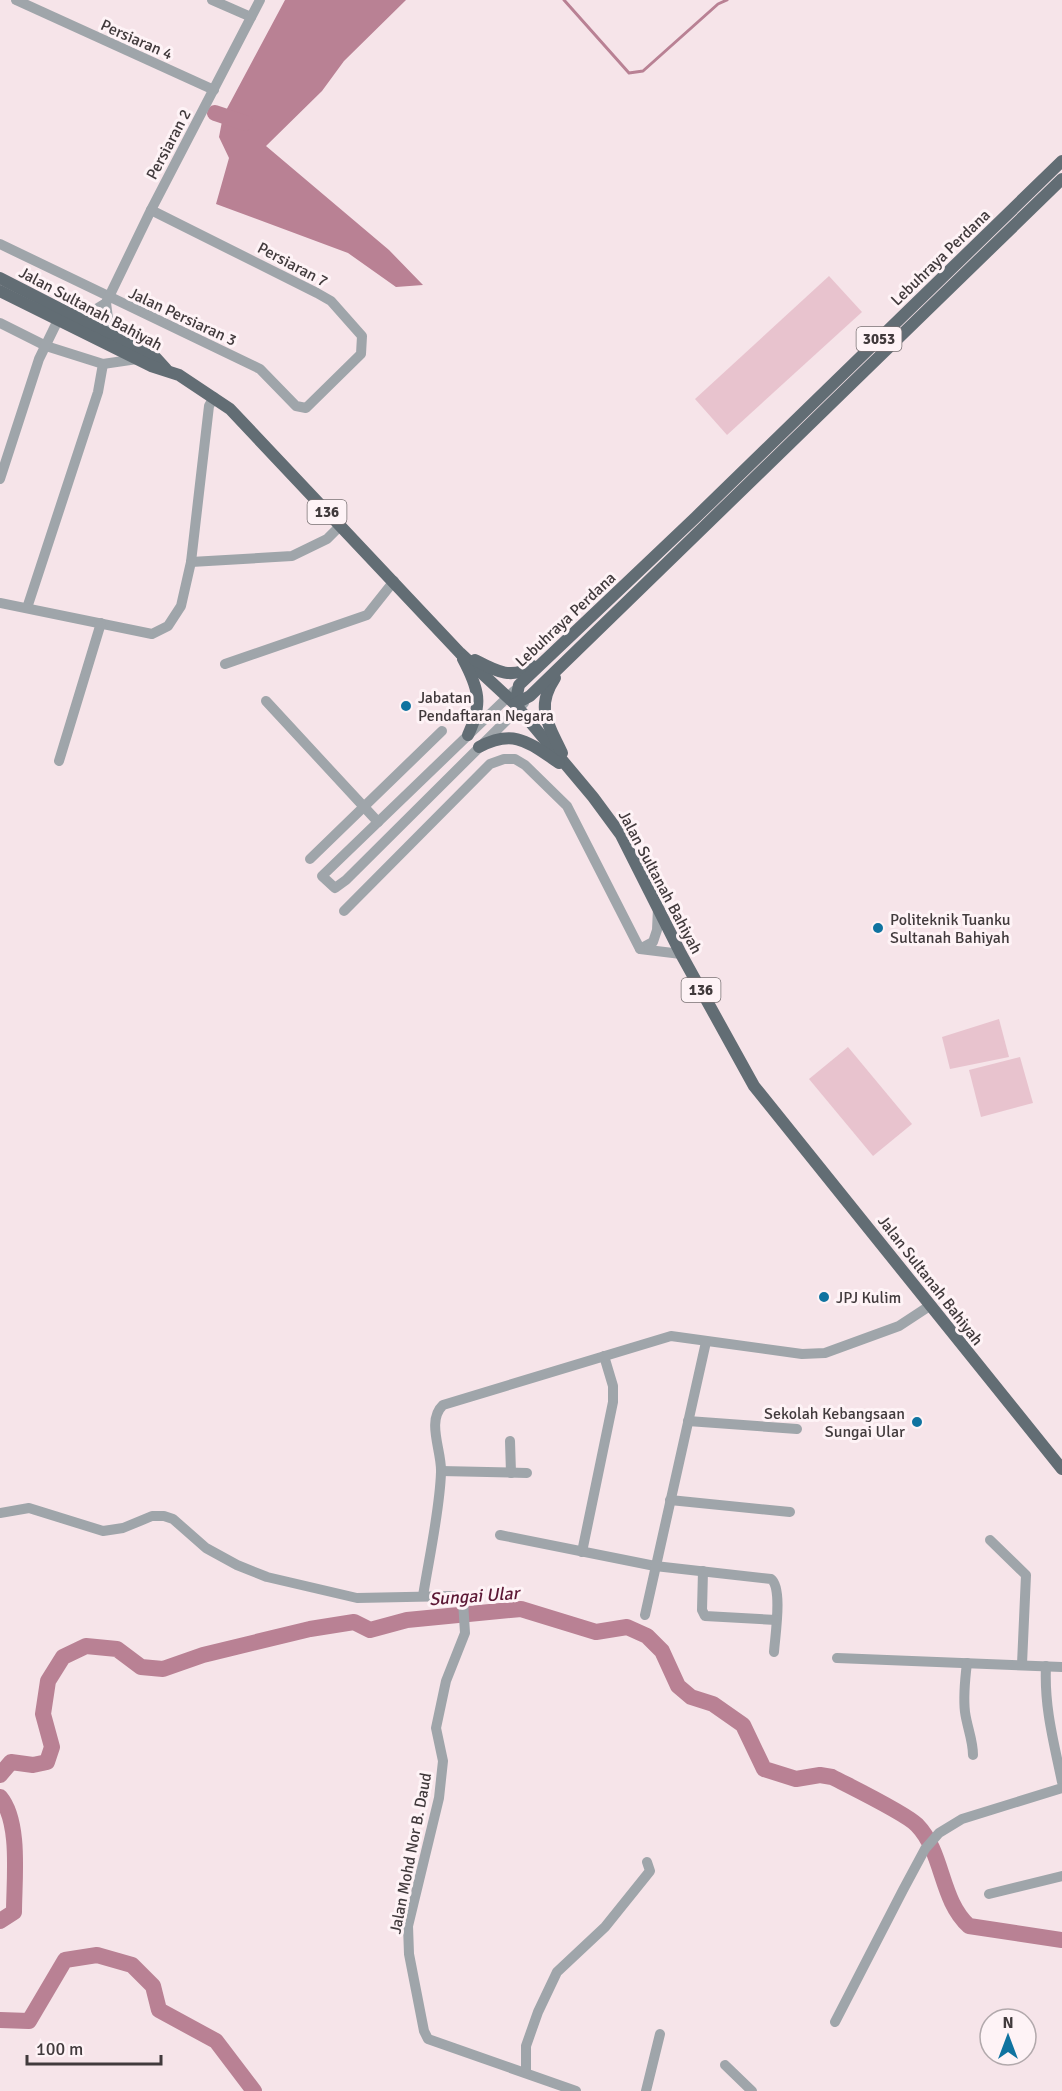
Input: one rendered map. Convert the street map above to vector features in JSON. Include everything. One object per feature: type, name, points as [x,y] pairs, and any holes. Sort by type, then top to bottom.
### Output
[{"type":"main road","name":"Lebuhraya Perdana","points":[[514,703],[530,696],[567,650],[579,630],[1062,161]]},
{"type":"main road","name":"Lebuhraya Perdana","points":[[514,703],[519,685],[567,650],[671,562],[1062,179]]},
{"type":"main road","name":"Jalan Sultanah Bahiyah","points":[[0,278],[156,358],[166,369]]},
{"type":"main road","name":"Jalan Sultanah Bahiyah","points":[[0,291],[151,366],[166,369],[214,396],[230,409],[460,653],[514,703],[593,796],[621,836],[681,954],[754,1086],[1062,1469]]},
{"type":"main road","points":[[579,630],[606,614],[647,575],[671,562],[696,517]]},
{"type":"main road","points":[[460,653],[501,673],[512,675],[567,650]]},
{"type":"main road","points":[[567,650],[549,687],[544,708],[545,716],[570,771]]},
{"type":"main road","points":[[460,653],[478,694],[477,718],[468,735]]},
{"type":"main road","points":[[479,747],[495,739],[513,737],[523,740],[570,771]]},
{"type":"street","name":"Persiaran 4","points":[[16,0],[214,90]]},
{"type":"street","points":[[212,0],[251,17]]},
{"type":"street","name":"Persiaran 2","points":[[108,300],[151,210],[260,0]]},
{"type":"street","name":"Persiaran 7","points":[[151,210],[331,301],[362,336],[364,344],[361,354],[337,380]]},
{"type":"street","name":"Jalan Persiaran 3","points":[[0,244],[108,300],[260,369],[296,406],[306,408],[337,380]]},
{"type":"street","points":[[70,313],[88,314],[108,300]]},
{"type":"street","points":[[108,300],[109,326],[118,338]]},
{"type":"street","points":[[0,479],[39,359],[58,320]]},
{"type":"street","points":[[0,323],[46,346],[103,364],[137,359]]},
{"type":"street","points":[[27,608],[98,392],[103,364]]},
{"type":"street","points":[[0,603],[152,634],[168,626],[181,606],[191,562],[209,406],[214,396]]},
{"type":"street","points":[[191,562],[292,556],[327,539],[340,526]]},
{"type":"street","points":[[225,664],[367,615],[394,581]]},
{"type":"street","points":[[59,761],[101,623]]},
{"type":"street","points":[[266,701],[378,822]]},
{"type":"street","points":[[514,703],[479,747],[346,880],[335,888],[322,876],[468,735],[514,703]]},
{"type":"street","points":[[310,859],[442,730]]},
{"type":"street","points":[[344,911],[358,894],[490,764],[504,759],[515,759],[525,765],[567,806],[640,949]]},
{"type":"street","points":[[346,880],[358,894]]},
{"type":"street","points":[[640,949],[653,942],[657,930],[658,907]]},
{"type":"street","points":[[640,949],[681,954]]},
{"type":"street","points":[[0,1513],[29,1508],[103,1531],[123,1528],[152,1516],[164,1516],[173,1519],[206,1548],[237,1565],[267,1577],[357,1598],[423,1596],[441,1471],[435,1422],[437,1410],[443,1405],[671,1336],[802,1354],[825,1353],[899,1326],[931,1305]]},
{"type":"street","points":[[645,1614],[706,1342]]},
{"type":"street","points":[[582,1552],[613,1402],[613,1386],[604,1356]]},
{"type":"street","points":[[688,1421],[797,1429]]},
{"type":"street","points":[[510,1441],[510,1473]]},
{"type":"street","points":[[441,1471],[527,1473]]},
{"type":"street","points":[[670,1500],[790,1512]]},
{"type":"street","points":[[500,1535],[655,1566],[771,1579],[775,1583],[777,1620],[774,1652]]},
{"type":"street","points":[[990,1540],[1026,1575],[1022,1664]]},
{"type":"street","points":[[703,1572],[702,1610],[705,1616],[777,1620]]},
{"type":"street","name":"Jalan Mohd Nor B. Daud","points":[[423,1596],[460,1598],[465,1606],[466,1624],[440,1703],[436,1728],[443,1761],[440,1798],[408,1926],[410,1954],[422,2020],[428,2039],[526,2071]]},
{"type":"street","points":[[837,1658],[1062,1667]]},
{"type":"street","points":[[967,1663],[964,1691],[965,1715],[973,1742],[973,1755]]},
{"type":"street","points":[[1046,1666],[1045,1691],[1049,1726],[1062,1782]]},
{"type":"street","points":[[835,2022],[925,1849],[939,1833],[962,1820],[1062,1788]]},
{"type":"street","points":[[576,2091],[526,2071],[526,2046],[557,1972],[605,1927],[650,1871],[647,1862]]},
{"type":"street","points":[[989,1894],[1062,1876]]},
{"type":"street","points":[[646,2091],[660,2034]]},
{"type":"street","points":[[725,2065],[752,2091]]},
{"type":"shaded area","points":[[285,0],[406,0],[344,61],[322,91],[266,146],[389,250],[423,285],[396,287],[348,253],[216,204],[229,158],[219,137],[223,116]]},
{"type":"shaded area","points":[[829,276],[862,312],[727,435],[695,399]]},
{"type":"shaded area","points":[[999,1019],[1009,1057],[950,1069],[942,1037]]},
{"type":"shaded area","points":[[848,1047],[912,1124],[873,1156],[809,1079]]},
{"type":"shaded area","points":[[1020,1057],[1033,1103],[981,1117],[969,1070]]},
{"type":"waterway","points":[[564,0],[629,73],[643,71],[718,4],[727,0]]},
{"type":"waterway","points":[[215,113],[245,123]]},
{"type":"waterway","name":"Sungai Ular","points":[[0,1775],[11,1762],[33,1765],[47,1762],[52,1747],[43,1714],[48,1681],[63,1657],[86,1646],[117,1649],[141,1667],[163,1669],[203,1655],[310,1629],[354,1622],[370,1630],[407,1620],[521,1609],[596,1632],[627,1627],[647,1636],[662,1651],[678,1686],[691,1697],[713,1704],[743,1725],[764,1769],[796,1779],[820,1775],[832,1777],[890,1807],[917,1825],[926,1836],[938,1862],[952,1903],[969,1926],[1062,1940]]},
{"type":"waterway","points":[[0,1797],[11,1821],[15,1852],[14,1912],[0,1921]]},
{"type":"waterway","points":[[0,2020],[29,2021],[65,1960],[97,1955],[132,1965],[153,1986],[159,2010],[216,2041],[254,2091]]},
{"type":"place","name":"Jabatan Pendaftaran Negara","points":[[406,706]]},
{"type":"place","name":"Politeknik Tuanku Sultanah Bahiyah","points":[[878,928]]},
{"type":"place","name":"JPJ Kulim","points":[[824,1297]]},
{"type":"place","name":"Sekolah Kebangsaan Sungai Ular","points":[[917,1422]]}]
